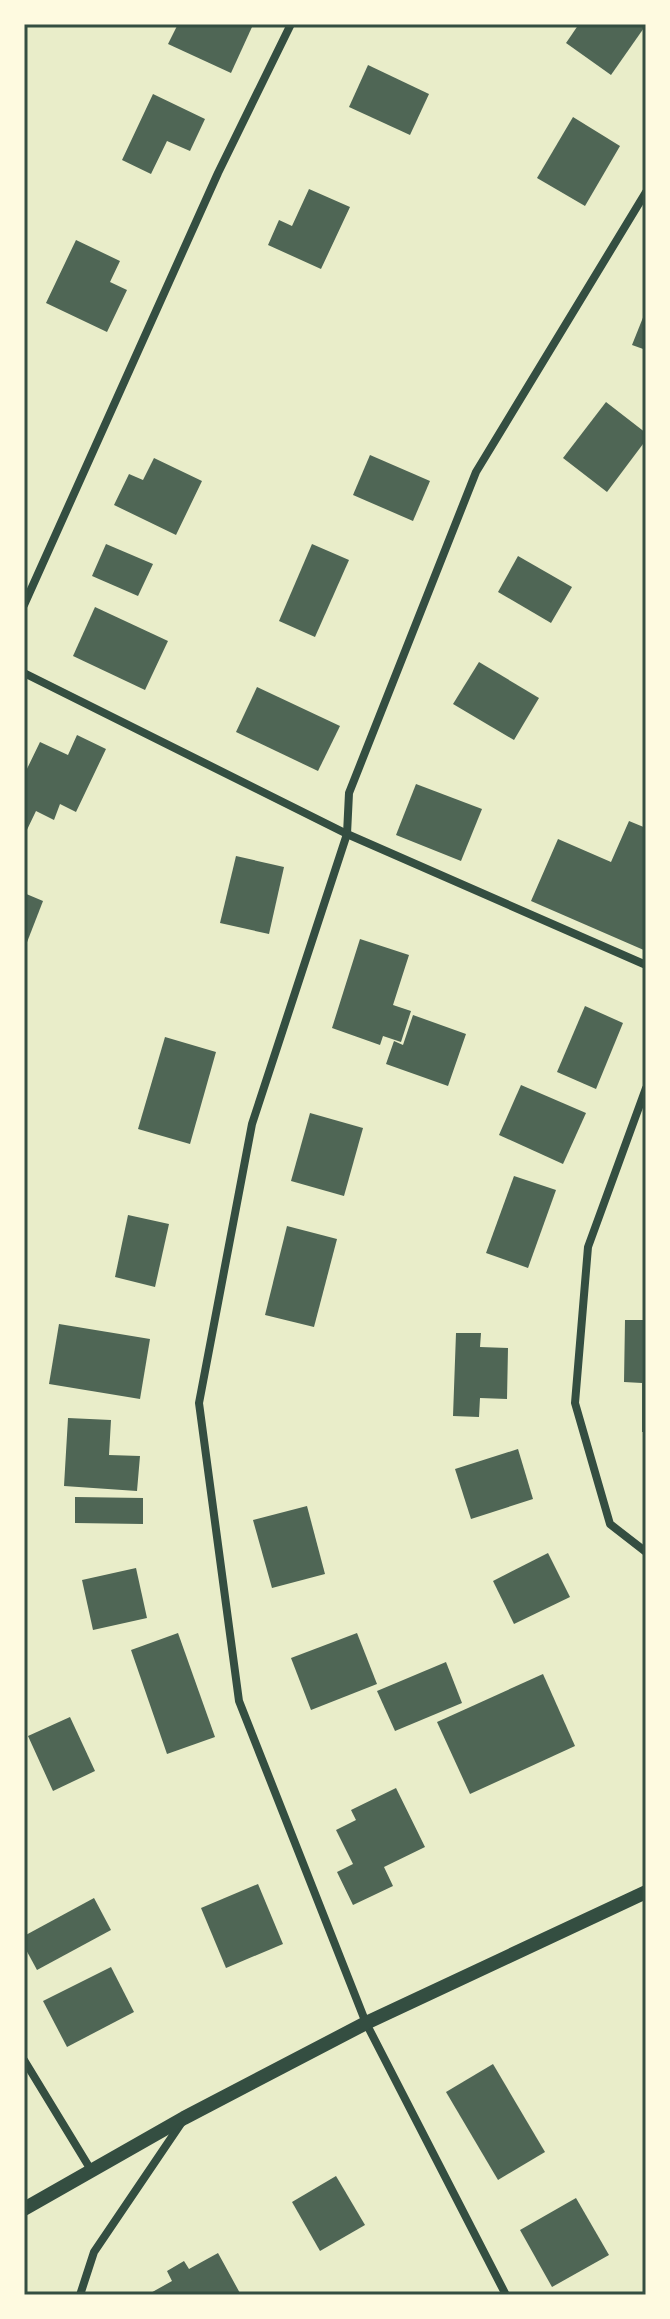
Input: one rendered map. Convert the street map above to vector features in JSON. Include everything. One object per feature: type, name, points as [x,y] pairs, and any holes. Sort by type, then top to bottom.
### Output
[{"type":"street","points":[[24,605],[218,173],[291,24]]},
{"type":"street","points":[[506,2295],[366,2023],[239,1701],[199,1403],[252,1124],[347,834],[349,793],[476,472],[646,192]]},
{"type":"street","points":[[24,673],[347,834],[646,965]]},
{"type":"street","points":[[646,1088],[588,1247],[575,1403],[610,1524],[646,1552]]},
{"type":"street","points":[[24,2209],[184,2118],[366,2023],[646,1892]]},
{"type":"street","points":[[24,2060],[91,2170]]},
{"type":"street","points":[[80,2295],[94,2252],[184,2118]]},
{"type":"building","points":[[178,24],[245,24],[252,27],[231,73],[168,44]]},
{"type":"building","points":[[579,24],[646,25],[611,75],[566,43]]},
{"type":"building","points":[[368,65],[429,94],[410,135],[349,107]]},
{"type":"building","points":[[153,94],[205,119],[190,151],[167,141],[151,174],[122,160]]},
{"type":"building","points":[[573,117],[620,146],[585,206],[537,178]]},
{"type":"building","points":[[309,189],[350,207],[321,269],[268,245],[279,220],[292,226]]},
{"type":"building","points":[[76,240],[120,261],[110,282],[127,290],[107,332],[46,303]]},
{"type":"building","points":[[646,310],[646,350],[632,345]]},
{"type":"building","points":[[606,402],[646,433],[646,440],[607,492],[563,458]]},
{"type":"building","points":[[370,455],[430,481],[413,521],[353,495]]},
{"type":"building","points":[[154,458],[202,481],[176,535],[114,505],[129,474],[143,480]]},
{"type":"building","points":[[106,544],[153,564],[138,596],[92,576]]},
{"type":"building","points":[[312,544],[349,560],[315,637],[279,621]]},
{"type":"building","points":[[518,556],[572,587],[551,623],[498,592]]},
{"type":"building","points":[[95,607],[168,641],[145,690],[73,656]]},
{"type":"building","points":[[479,662],[539,698],[514,740],[453,704]]},
{"type":"building","points":[[257,687],[340,726],[318,771],[236,732]]},
{"type":"building","points":[[77,735],[106,749],[76,812],[60,804],[54,820],[36,811],[24,836],[24,775],[40,742],[68,755]]},
{"type":"building","points":[[416,784],[482,809],[461,861],[396,835]]},
{"type":"building","points":[[629,821],[646,828],[646,951],[531,901],[558,839],[611,862]]},
{"type":"building","points":[[236,856],[284,867],[269,934],[220,923]]},
{"type":"building","points":[[24,893],[43,901],[24,950]]},
{"type":"building","points":[[360,939],[409,955],[393,1005],[411,1011],[401,1042],[383,1036],[380,1045],[332,1028]]},
{"type":"building","points":[[585,1006],[623,1023],[596,1089],[557,1072]]},
{"type":"building","points":[[413,1015],[466,1034],[448,1086],[386,1064],[394,1041],[403,1045]]},
{"type":"building","points":[[165,1037],[216,1052],[190,1144],[138,1129]]},
{"type":"building","points":[[521,1085],[586,1113],[563,1164],[499,1135]]},
{"type":"building","points":[[310,1113],[363,1128],[344,1196],[291,1181]]},
{"type":"building","points":[[514,1176],[556,1190],[528,1268],[486,1253]]},
{"type":"building","points":[[128,1215],[169,1224],[155,1287],[115,1277]]},
{"type":"building","points":[[287,1226],[337,1239],[314,1327],[265,1315]]},
{"type":"building","points":[[625,1320],[646,1320],[646,1432],[642,1432],[642,1383],[624,1382]]},
{"type":"building","points":[[59,1324],[150,1339],[140,1399],[49,1384]]},
{"type":"building","points":[[456,1333],[481,1333],[480,1347],[508,1348],[507,1399],[480,1398],[479,1417],[453,1416]]},
{"type":"building","points":[[68,1418],[111,1420],[109,1455],[140,1456],[137,1491],[64,1486]]},
{"type":"building","points":[[518,1449],[533,1499],[471,1519],[455,1469]]},
{"type":"building","points":[[75,1497],[143,1498],[143,1524],[75,1523]]},
{"type":"building","points":[[307,1506],[325,1574],[272,1588],[253,1520]]},
{"type":"building","points":[[548,1553],[570,1597],[514,1624],[493,1581]]},
{"type":"building","points":[[136,1568],[147,1618],[93,1630],[82,1580]]},
{"type":"building","points":[[178,1633],[215,1737],[167,1754],[131,1650]]},
{"type":"building","points":[[357,1633],[377,1684],[311,1710],[291,1658]]},
{"type":"building","points":[[446,1662],[462,1703],[395,1731],[377,1691]]},
{"type":"building","points":[[543,1674],[575,1746],[470,1794],[437,1722]]},
{"type":"building","points":[[70,1717],[95,1771],[53,1791],[28,1736]]},
{"type":"building","points":[[396,1788],[425,1847],[384,1867],[393,1886],[353,1905],[337,1872],[353,1864],[336,1830],[356,1820],[351,1810]]},
{"type":"building","points":[[258,1884],[283,1944],[226,1968],[201,1908]]},
{"type":"building","points":[[94,1898],[111,1930],[37,1970],[24,1946],[24,1936]]},
{"type":"building","points":[[111,1967],[134,2012],[67,2047],[43,2001]]},
{"type":"building","points":[[493,2064],[545,2152],[498,2180],[446,2092]]},
{"type":"building","points":[[336,2176],[365,2225],[320,2251],[292,2202]]},
{"type":"building","points":[[576,2198],[609,2255],[552,2287],[520,2230]]},
{"type":"building","points":[[218,2253],[241,2295],[147,2295],[172,2281],[167,2271],[184,2261],[189,2269]]}]
